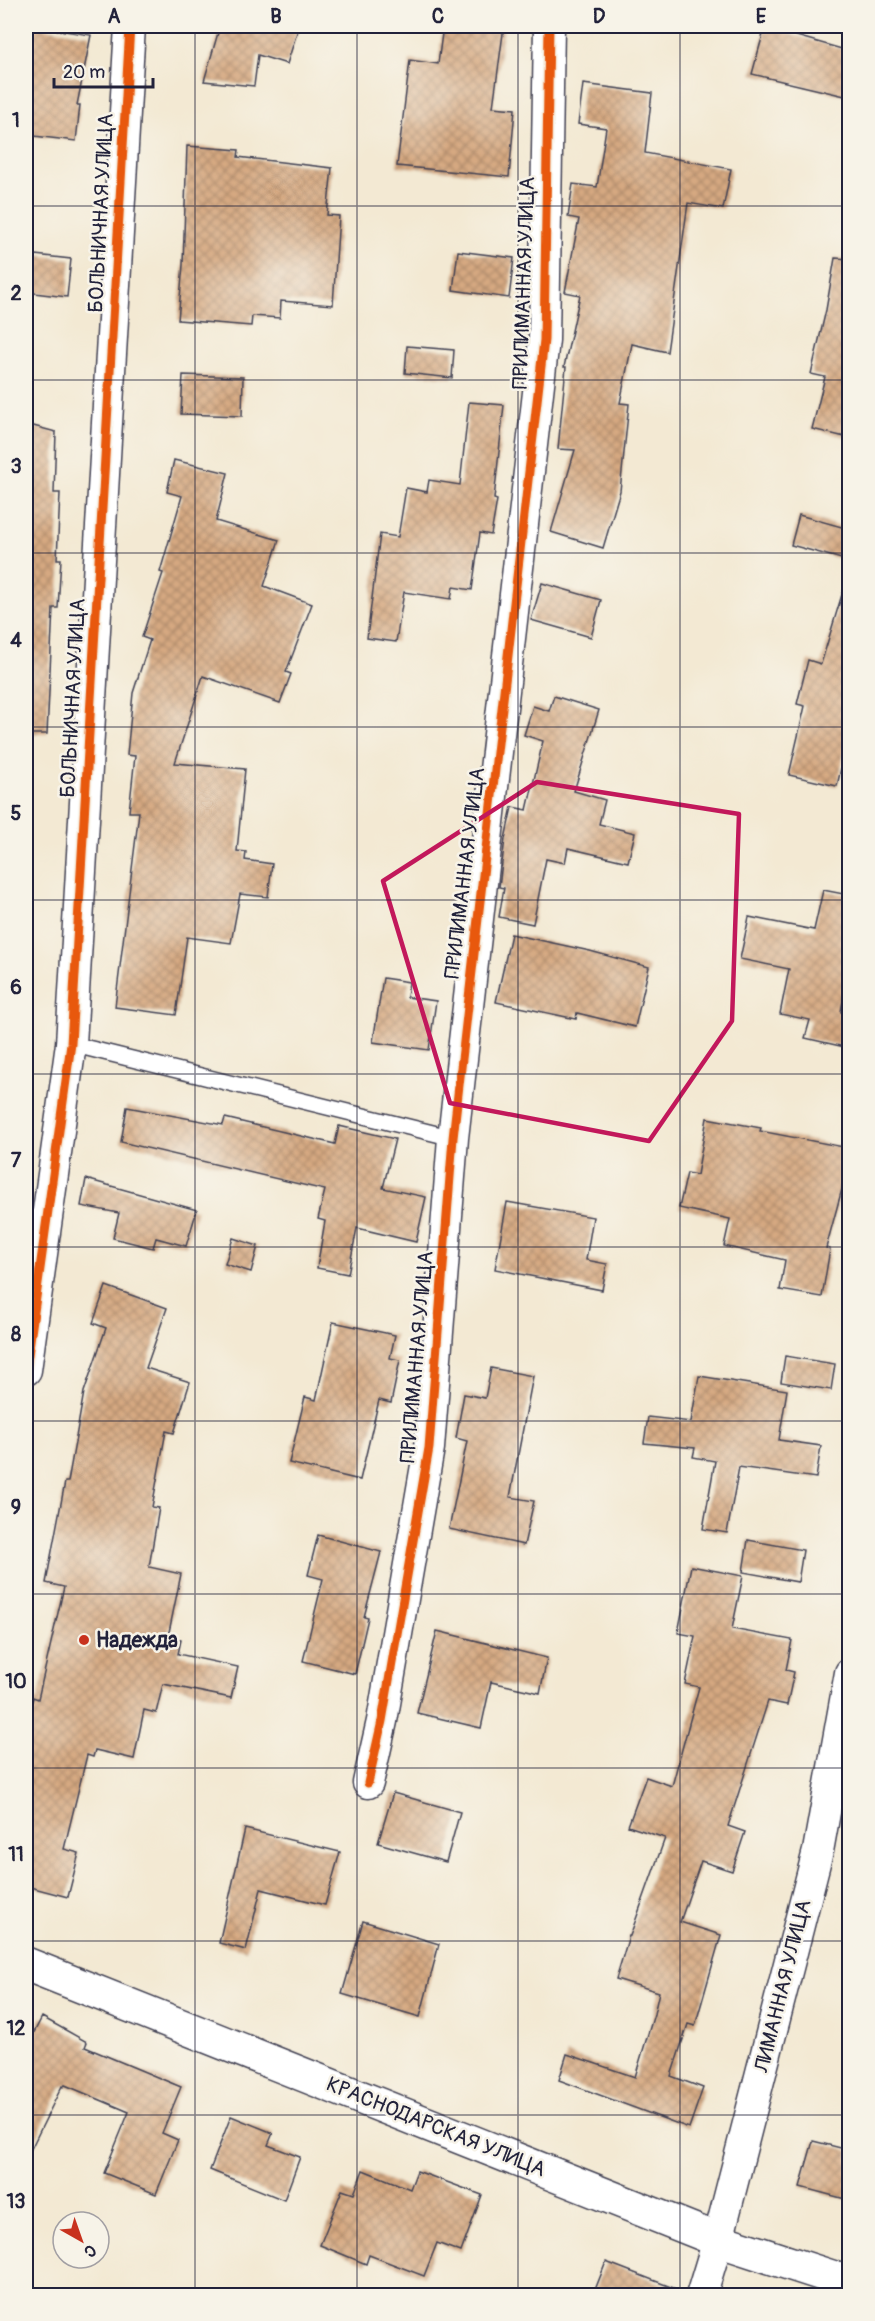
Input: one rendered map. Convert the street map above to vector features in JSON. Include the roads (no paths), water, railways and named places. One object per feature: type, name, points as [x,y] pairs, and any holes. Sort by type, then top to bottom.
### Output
[{"type":"street","name":"БОЛЬНИЧНАЯ УЛИЦА","points":[[26,1370],[71,1044],[130,26]]},
{"type":"street","name":"ПРИЛИМАННАЯ УЛИЦА","points":[[368,1783],[429,1448],[453,1138],[544,340],[549,26]]},
{"type":"street","name":"ЛИМАННАЯ УЛИЦА","points":[[701,2295],[718,2240],[818,1851],[849,1673]]},
{"type":"street","name":"КРАСНОДАРСКАЯ УЛИЦА","points":[[26,1964],[718,2240],[849,2283]]},
{"type":"lane","points":[[71,1044],[453,1138]]},
{"type":"place","name":"Надежда","points":[[84,1640]]}]
